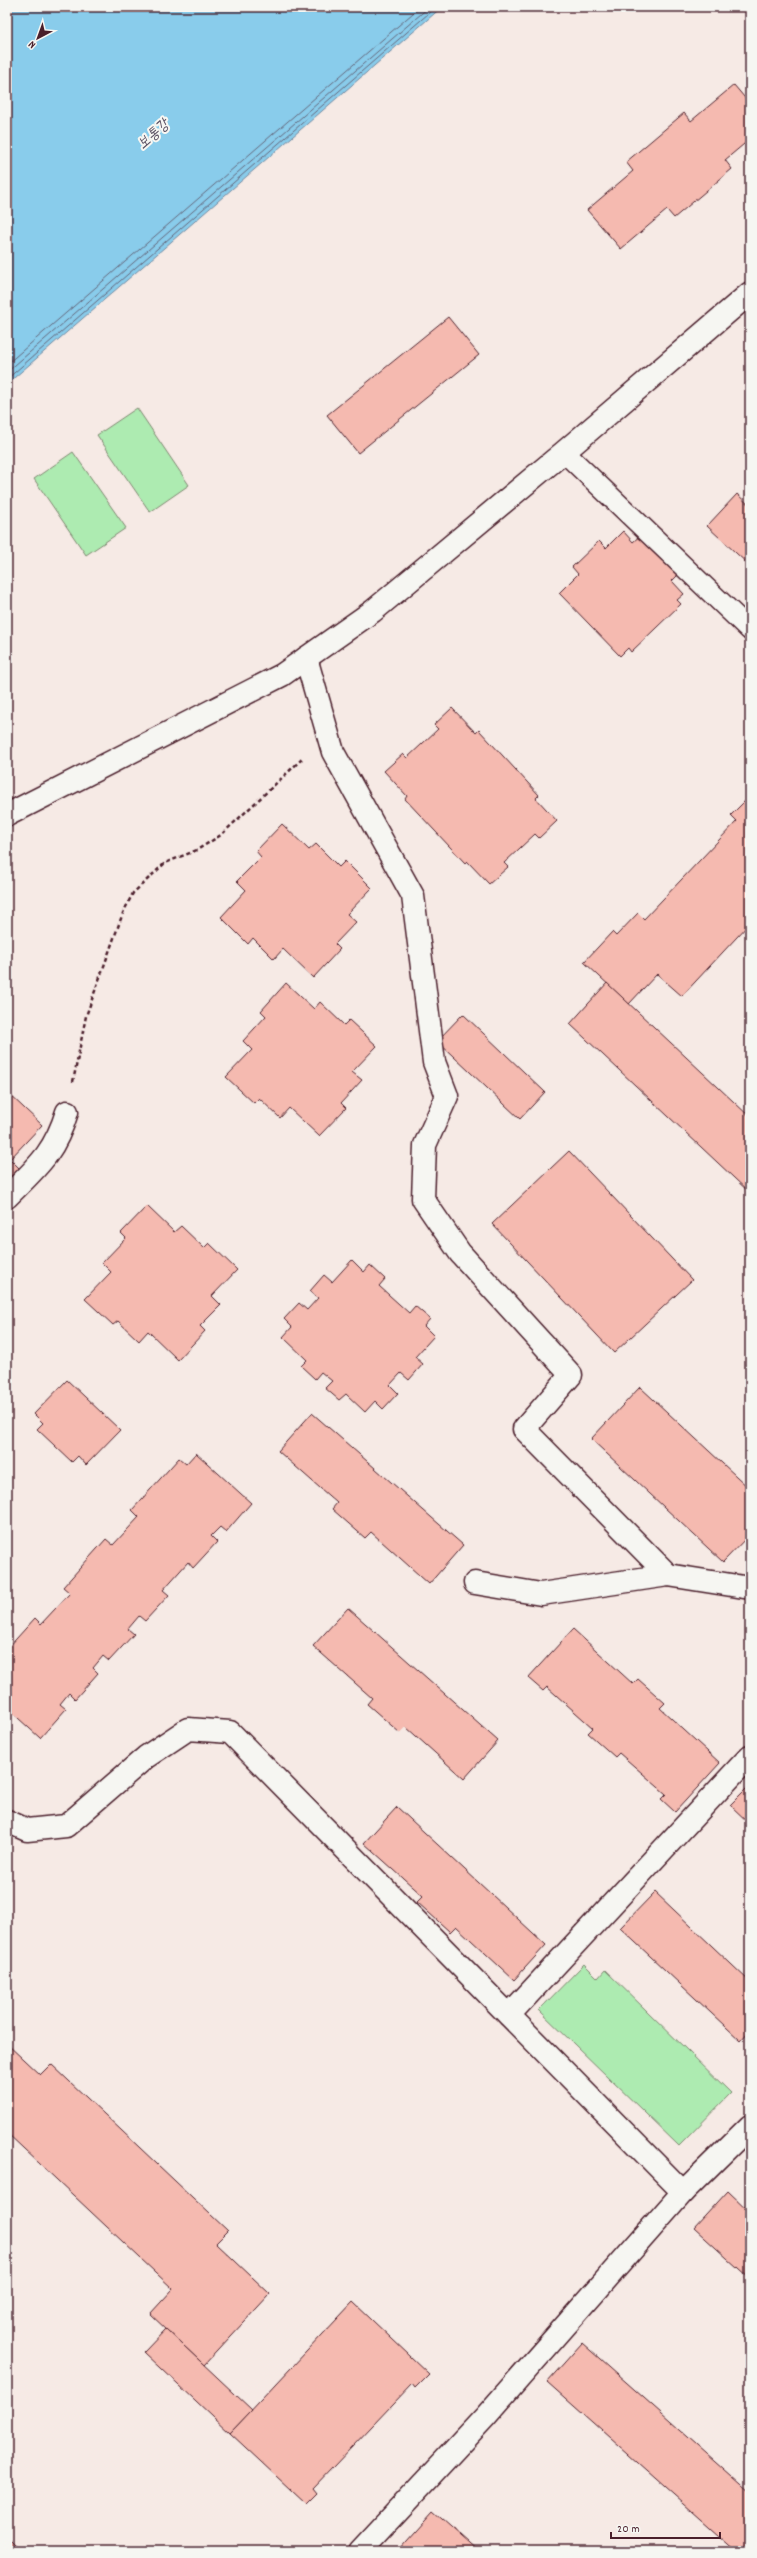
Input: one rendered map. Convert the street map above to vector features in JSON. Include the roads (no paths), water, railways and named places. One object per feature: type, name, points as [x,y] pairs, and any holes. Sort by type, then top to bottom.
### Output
[{"type":"street","points":[[7,815],[282,675],[373,611],[564,452],[750,293]]},
{"type":"street","points":[[306,658],[333,752],[413,896],[434,1062],[447,1096],[425,1145],[422,1199],[460,1253],[571,1375],[524,1429],[668,1575]]},
{"type":"street","points":[[7,1197],[43,1161],[59,1138],[67,1112]]},
{"type":"street","points":[[475,1583],[541,1594],[668,1575],[750,1588]]},
{"type":"street","points":[[7,1821],[28,1830],[66,1826],[146,1757],[188,1729],[230,1732],[683,2192]]},
{"type":"street","points":[[509,2015],[750,1756]]},
{"type":"street","points":[[360,2551],[485,2417],[683,2192],[750,2126]]},
{"type":"lane","points":[[564,452],[750,630]]},
{"type":"water","name":"보통강","points":[[7,7],[442,7],[7,384]]}]
